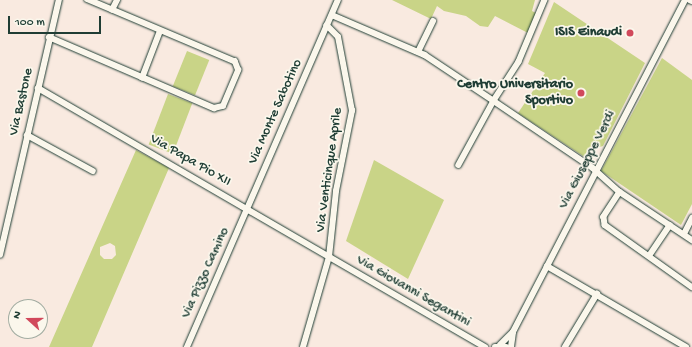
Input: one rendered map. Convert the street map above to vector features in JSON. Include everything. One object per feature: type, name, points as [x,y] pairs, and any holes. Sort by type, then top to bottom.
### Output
[{"type":"street","name":"Via Bastone","points":[[0,256],[49,37],[59,0]]},
{"type":"street","points":[[49,37],[142,78],[218,109],[224,105],[238,72],[234,62],[88,0]]},
{"type":"street","points":[[112,10],[117,0]]},
{"type":"street","points":[[327,26],[338,0]]},
{"type":"street","points":[[459,165],[494,101],[519,62],[545,0]]},
{"type":"street","name":"Via Giuseppe Verdi","points":[[501,346],[513,332],[685,0]]},
{"type":"street","points":[[332,15],[418,52],[596,170],[620,192],[692,240]]},
{"type":"street","points":[[418,52],[433,22]]},
{"type":"street","name":"Via Monte Sabotino","points":[[248,208],[327,26]]},
{"type":"street","name":"Via Venticinque Aprile","points":[[303,347],[329,257],[336,191],[352,111],[338,37],[327,26]]},
{"type":"street","points":[[142,78],[160,31]]},
{"type":"street","name":"Via Papa Pio XII","points":[[38,88],[248,208],[329,257]]},
{"type":"street","points":[[27,135],[93,171]]},
{"type":"street","points":[[620,192],[604,217],[604,223],[692,287]]},
{"type":"street","name":"Via Pizzo Camino","points":[[187,347],[248,208]]},
{"type":"street","points":[[684,234],[692,218]]},
{"type":"street","points":[[649,256],[670,225]]},
{"type":"street","name":"Via Giovanni Segantini","points":[[329,257],[485,347]]},
{"type":"street","points":[[547,266],[686,347]]},
{"type":"street","points":[[565,347],[597,294]]},
{"type":"street","name":"Via Giuseppe Verdi","points":[[511,347],[513,332]]},
{"type":"green space","points":[[392,0],[535,0],[532,11],[536,13],[528,33],[495,16],[488,27],[480,26],[466,16],[444,11],[437,6],[431,19]]},
{"type":"green space","name":"Centro Universitario Sportivo","points":[[554,2],[645,63],[603,146],[589,150],[586,158],[518,113],[545,73],[528,64]]},
{"type":"green space","points":[[187,51],[209,60],[195,95],[173,86]]},
{"type":"green space","points":[[662,58],[692,80],[692,204],[681,225],[601,171]]},
{"type":"green space","points":[[168,94],[192,103],[173,154],[149,144]]},
{"type":"green space","points":[[136,150],[169,168],[92,347],[49,347]],"holes":[[[110,243],[115,246],[116,255],[112,259],[104,259],[100,255],[100,247]]]},
{"type":"green space","points":[[374,160],[444,200],[408,279],[346,241]]},
{"type":"place","name":"ISIS Einaudi","points":[[630,33]]},
{"type":"place","name":"Centro Universitario Sportivo","points":[[581,93]]}]
